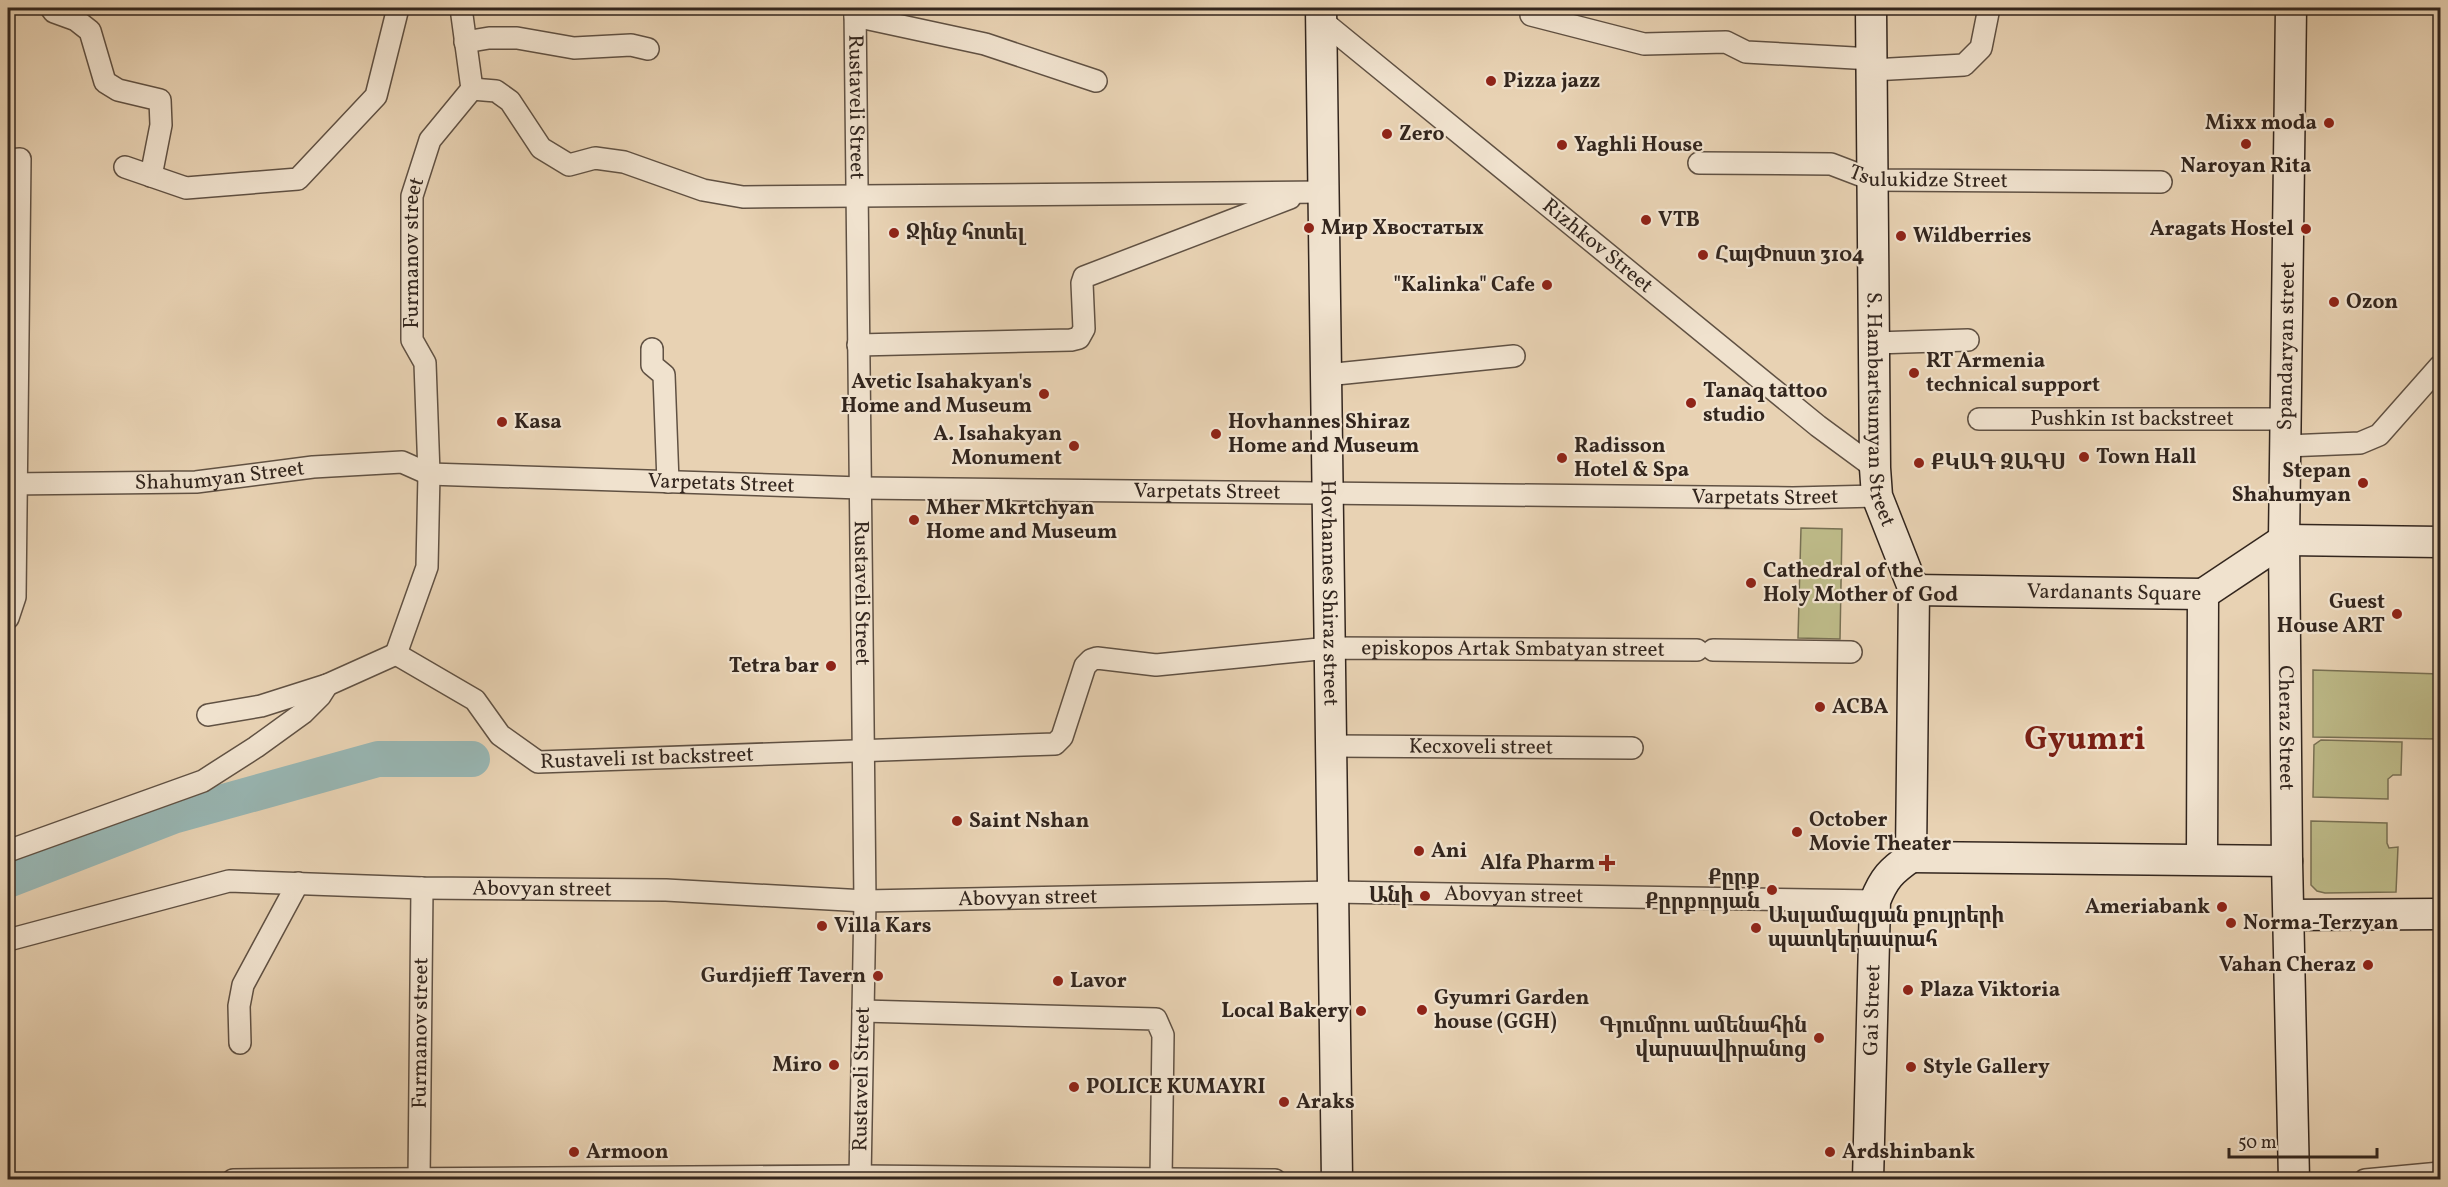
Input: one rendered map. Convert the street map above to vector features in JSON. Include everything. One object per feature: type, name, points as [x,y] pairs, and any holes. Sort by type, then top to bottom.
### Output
[{"type":"main road","name":"S. Hambartsumyan Street","points":[[1871,8],[1876,482],[1914,590]]},
{"type":"main road","name":"Spandaryan street","points":[[2284,540],[2290,8]]},
{"type":"main road","name":"Hovhannes Shiraz street","points":[[1321,14],[1312,193],[1326,375],[1337,1179]]},
{"type":"main road","points":[[2203,594],[2284,540],[2440,542]]},
{"type":"main road","name":"Cheraz Street","points":[[2284,540],[2287,861],[2294,1179]]},
{"type":"main road","points":[[1914,590],[1911,857],[2287,861]]},
{"type":"main road","name":"Vardanants Square","points":[[1914,590],[2203,594],[2202,859]]},
{"type":"main road","name":"Gai Street","points":[[1868,1179],[1875,901],[1882,882],[1892,870],[1911,857]]},
{"type":"main road","points":[[2289,915],[2440,914]]},
{"type":"street","points":[[51,8],[54,12],[76,20],[90,30],[105,82],[118,90],[160,100],[161,125],[151,176]]},
{"type":"street","points":[[125,167],[186,188],[298,179],[376,96],[398,8]]},
{"type":"street","points":[[461,8],[472,88],[496,91],[510,101],[540,148],[569,165],[595,158],[624,162],[703,190],[743,197],[1312,193]]},
{"type":"street","points":[[1531,15],[1644,44],[1726,42],[1746,51],[1872,64],[1964,65],[1981,48],[1989,8]]},
{"type":"street","points":[[855,12],[985,44],[1096,81]]},
{"type":"street","name":"Rustaveli Street","points":[[855,12],[865,901],[860,1178]]},
{"type":"street","name":"Rizhkov Street","points":[[1321,14],[1791,404],[1876,482]]},
{"type":"street","points":[[465,42],[517,38],[574,48],[631,45],[648,49]]},
{"type":"street","name":"Furmanov street","points":[[396,654],[428,567],[429,474],[425,363],[412,340],[412,196],[430,140],[472,88]]},
{"type":"street","points":[[8,618],[15,597],[12,484],[14,160]]},
{"type":"street","name":"Tsulukidze Street","points":[[1699,163],[1831,164],[1873,180],[2161,182]]},
{"type":"street","points":[[858,345],[1079,338],[1084,329],[1082,283],[1084,277],[1312,193]]},
{"type":"street","points":[[1875,343],[1968,340]]},
{"type":"street","points":[[652,350],[652,365],[664,375],[668,482]]},
{"type":"street","points":[[1326,375],[1514,356]]},
{"type":"street","name":"Pushkin 1st backstreet","points":[[1979,419],[2286,433],[2360,443],[2379,435],[2440,366]]},
{"type":"street","name":"Shahumyan Street","points":[[12,484],[196,482],[313,467],[402,462],[429,474]]},
{"type":"street","name":"Varpetats Street","points":[[429,474],[861,488],[1793,498],[1876,482]]},
{"type":"street","name":"episkopos Artak Smbatyan street","points":[[864,751],[1055,744],[1062,737],[1085,666],[1097,658],[1156,664],[1329,648],[1851,652]]},
{"type":"street","points":[[208,715],[261,706],[327,685],[396,654]]},
{"type":"street","name":"Rustaveli 1st backstreet","points":[[396,654],[475,700],[500,735],[538,762],[864,751]]},
{"type":"street","points":[[8,851],[203,781],[303,713],[320,696],[327,685]]},
{"type":"street","name":"Kecxoveli street","points":[[1331,746],[1632,748]]},
{"type":"street","name":"Abovyan street","points":[[8,940],[229,881],[422,888],[666,890],[865,901],[1333,892],[1875,901]]},
{"type":"street","points":[[240,1043],[239,1006],[243,985],[298,883]]},
{"type":"street","name":"Furmanov street","points":[[419,1178],[422,888]]},
{"type":"street","points":[[863,1011],[1156,1019],[1163,1035],[1161,1179]]},
{"type":"street","points":[[2365,1179],[2440,1173]]},
{"type":"street","points":[[233,1179],[1275,1179]]},
{"type":"shaded area","points":[[1801,528],[1842,529],[1840,639],[1798,638]]},
{"type":"shaded area","points":[[2313,670],[2440,674],[2440,739],[2313,737]]},
{"type":"shaded area","points":[[2321,740],[2402,742],[2401,775],[2393,775],[2388,779],[2388,799],[2313,797],[2314,745]]},
{"type":"shaded area","points":[[2311,821],[2387,823],[2389,848],[2398,847],[2396,892],[2325,893],[2317,891],[2311,885]]},
{"type":"waterway","points":[[8,880],[173,816],[378,759],[472,759]]},
{"type":"place","name":"Pizza jazz","points":[[1491,81]]},
{"type":"place","name":"Mixx moda","points":[[2329,123]]},
{"type":"place","name":"Zero","points":[[1387,134]]},
{"type":"place","name":"Naroyan Rita","points":[[2246,144]]},
{"type":"place","name":"Yaghli House","points":[[1562,145]]},
{"type":"place","name":"VTB","points":[[1646,220]]},
{"type":"place","name":"Мир Хвостатых","points":[[1309,228]]},
{"type":"place","name":"Aragats Hostel","points":[[2306,229]]},
{"type":"place","name":"Ջինջ հոտել","points":[[894,233]]},
{"type":"place","name":"Wildberries","points":[[1901,236]]},
{"type":"place","name":"ՀայՓոստ 3104","points":[[1703,255]]},
{"type":"place","name":"\"Kalinka\" Cafe","points":[[1547,285]]},
{"type":"place","name":"Ozon","points":[[2334,302]]},
{"type":"place","name":"RT Armenia technical support","points":[[1914,373]]},
{"type":"place","name":"Avetic Isahakyan's Home and Museum","points":[[1044,394]]},
{"type":"place","name":"Tanaq tattoo studio","points":[[1691,403]]},
{"type":"place","name":"Kasa","points":[[502,422]]},
{"type":"place","name":"Hovhannes Shiraz Home and Museum","points":[[1216,434]]},
{"type":"place","name":"A. Isahakyan Monument","points":[[1074,446]]},
{"type":"place","name":"Town Hall","points":[[2084,457]]},
{"type":"place","name":"Radisson Hotel & Spa","points":[[1562,458]]},
{"type":"place","name":"ՔԿԱԳ ԶԱԳՍ","points":[[1919,463]]},
{"type":"place","name":"Stepan Shahumyan","points":[[2363,483]]},
{"type":"place","name":"Mher Mkrtchyan Home and Museum","points":[[914,520]]},
{"type":"place","name":"Cathedral of the Holy Mother of God","points":[[1751,583]]},
{"type":"place","name":"Guest House ART","points":[[2397,614]]},
{"type":"place","name":"Tetra bar","points":[[831,666]]},
{"type":"place","name":"ACBA","points":[[1820,707]]},
{"type":"place","name":"Saint Nshan","points":[[957,821]]},
{"type":"place","name":"October Movie Theater","points":[[1797,832]]},
{"type":"place","name":"Ani","points":[[1419,851]]},
{"type":"place","name":"Alfa Pharm","points":[[1607,863]]},
{"type":"place","name":"Քըրք Քըրքորյան","points":[[1772,890]]},
{"type":"place","name":"Անի","points":[[1425,896]]},
{"type":"place","name":"Ameriabank","points":[[2222,907]]},
{"type":"place","name":"Norma-Terzyan","points":[[2231,923]]},
{"type":"place","name":"Villa Kars","points":[[822,926]]},
{"type":"place","name":"Ասլամազյան քույրերի պատկերասրահ","points":[[1756,928]]},
{"type":"place","name":"Vahan Cheraz","points":[[2368,965]]},
{"type":"place","name":"Gurdjieff Tavern","points":[[878,976]]},
{"type":"place","name":"Lavor","points":[[1058,981]]},
{"type":"place","name":"Plaza Viktoria","points":[[1908,990]]},
{"type":"place","name":"Gyumri Garden house (GGH)","points":[[1422,1010]]},
{"type":"place","name":"Local Bakery","points":[[1361,1011]]},
{"type":"place","name":"Գյումրու ամենահին վարսավիրանոց","points":[[1819,1038]]},
{"type":"place","name":"Miro","points":[[834,1065]]},
{"type":"place","name":"Style Gallery","points":[[1911,1067]]},
{"type":"place","name":"POLICE KUMAYRI","points":[[1074,1087]]},
{"type":"place","name":"Araks","points":[[1284,1102]]},
{"type":"place","name":"Armoon","points":[[574,1152]]},
{"type":"place","name":"Ardshinbank","points":[[1830,1152]]},
{"type":"district","name":"Gyumri","points":[[2085,741]]}]
